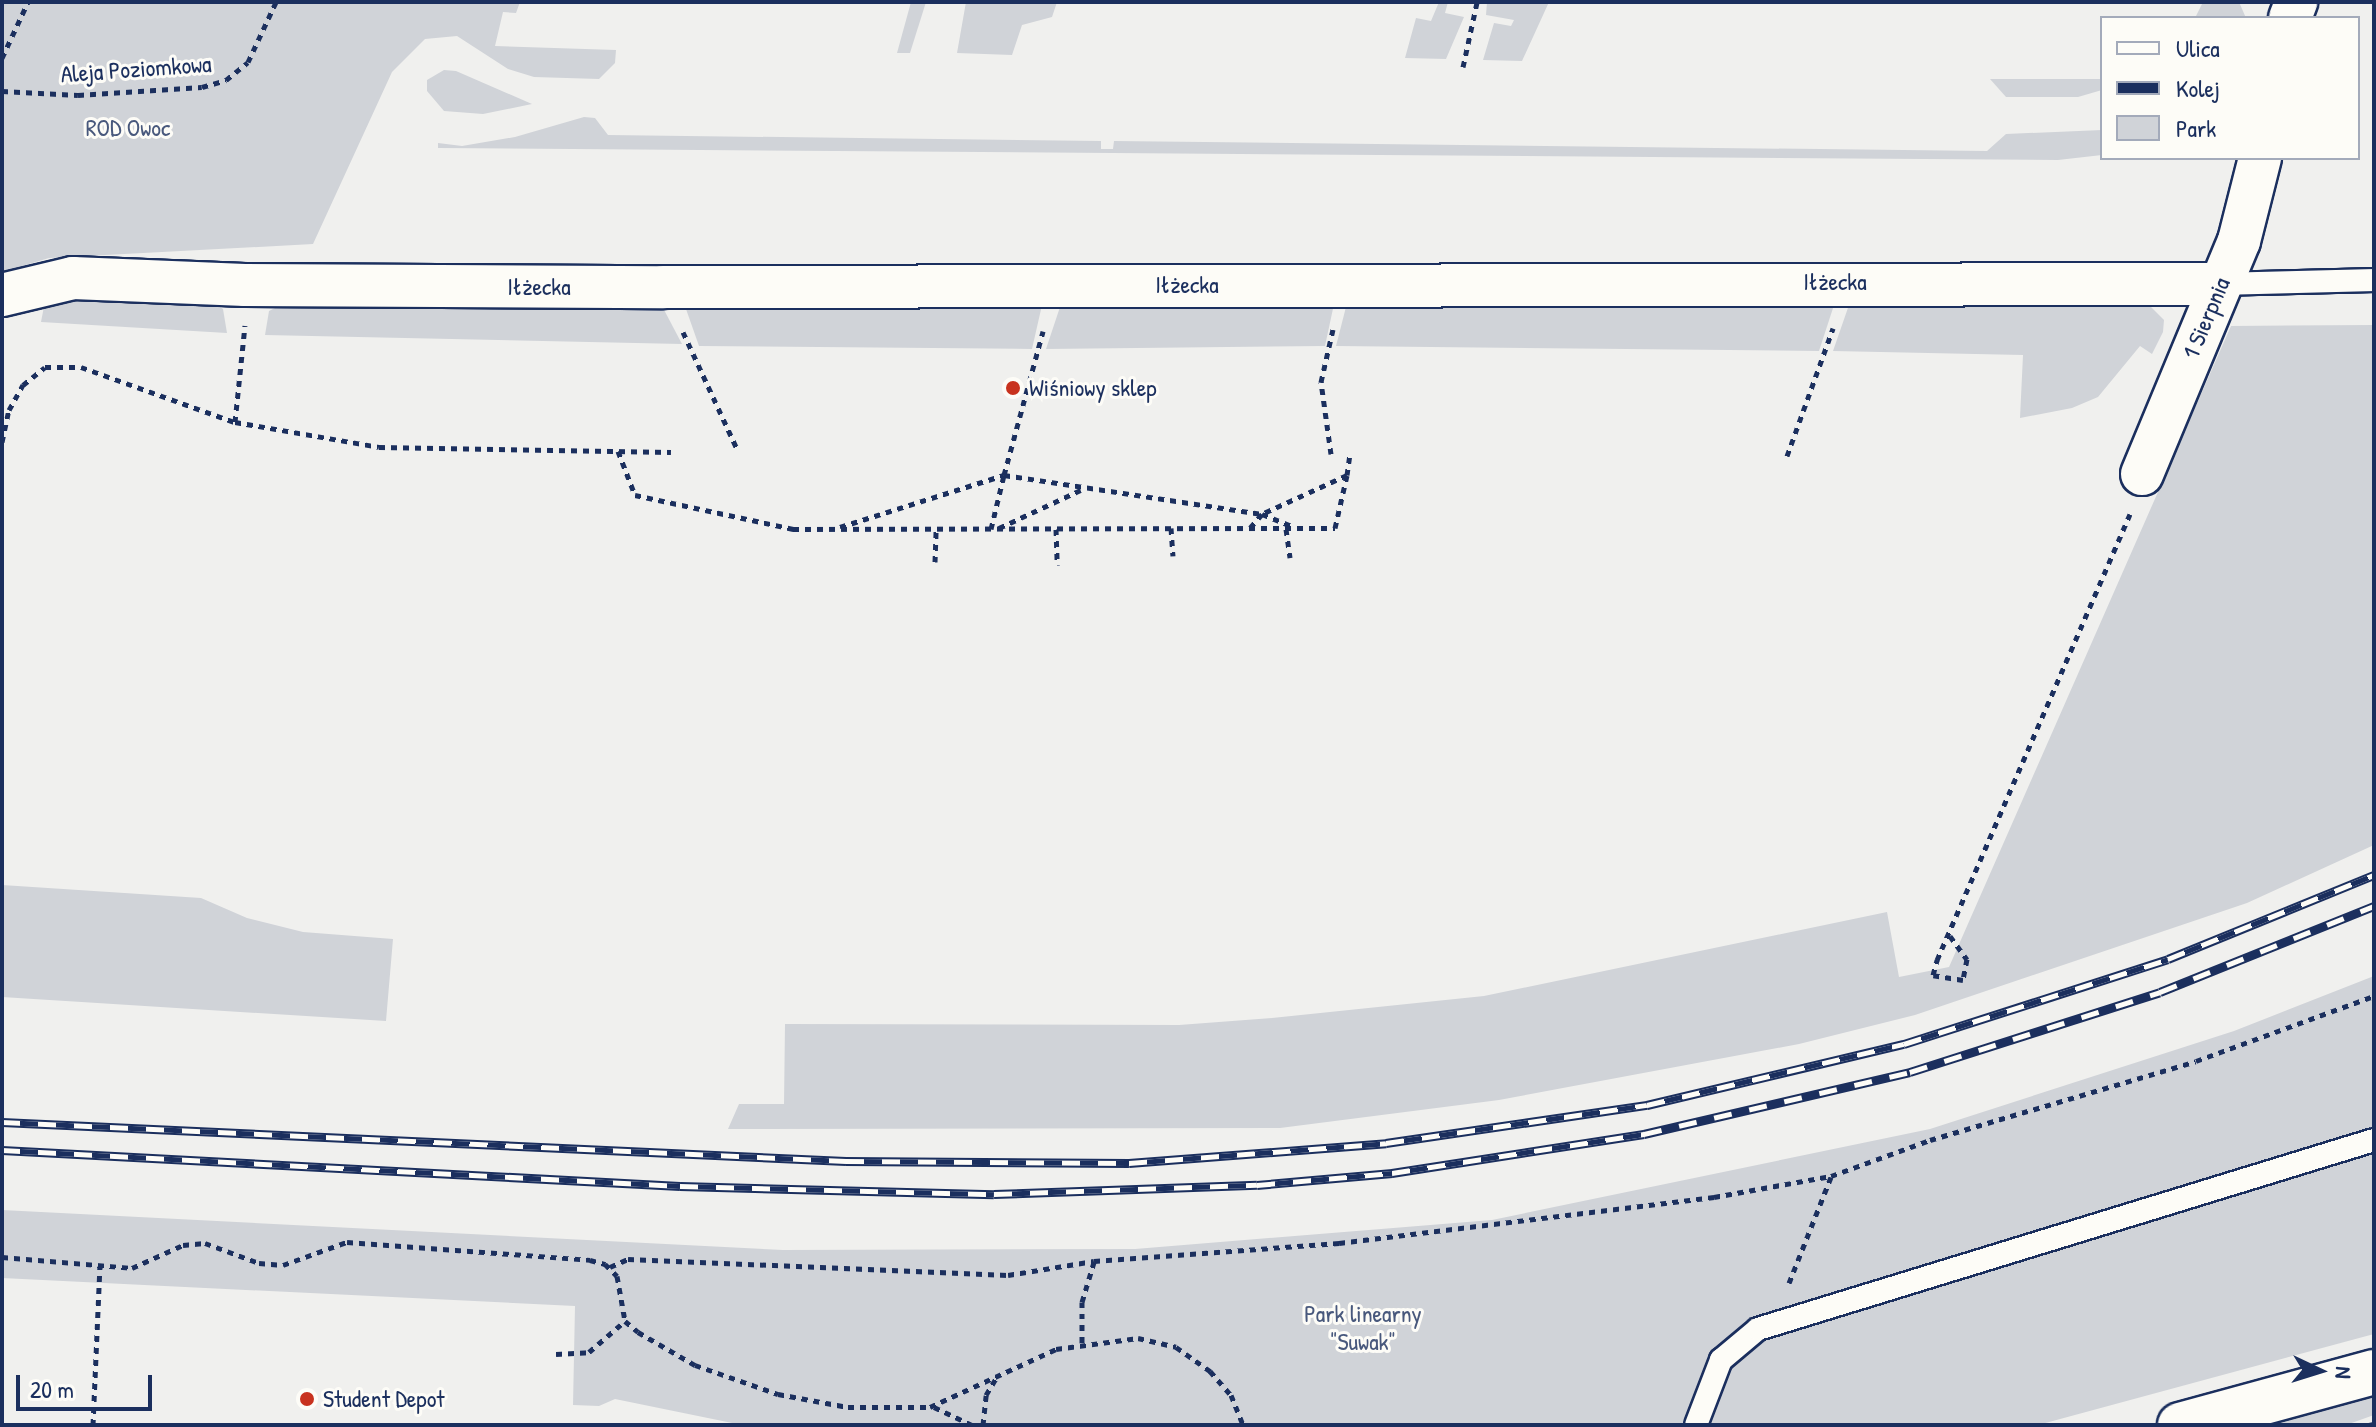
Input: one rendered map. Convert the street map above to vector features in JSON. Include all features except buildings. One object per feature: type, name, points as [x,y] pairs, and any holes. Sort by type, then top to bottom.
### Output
[{"type":"street","name":"1 Sierpnia","points":[[2142,474],[2248,216],[2260,160]]},
{"type":"street","name":"Iłżecka","points":[[2,295],[73,278],[245,285],[663,287],[1850,282],[2220,284]]},
{"type":"street","points":[[2180,1425],[2374,1372]]},
{"type":"lane","name":"Iłżecka","points":[[2220,284],[2374,280]]},
{"type":"lane","points":[[1696,1425],[1721,1360],[1758,1329],[2374,1140]]},
{"type":"path","points":[[2,58],[28,2]]},
{"type":"path","name":"Aleja Poziomkowa","points":[[2,91],[78,95],[202,87],[226,80],[248,62],[276,2]]},
{"type":"path","points":[[1463,67],[1477,2]]},
{"type":"path","points":[[1787,456],[1850,282]]},
{"type":"path","points":[[994,529],[1004,475],[1056,285]]},
{"type":"path","points":[[1331,454],[1321,382],[1343,285]]},
{"type":"path","points":[[663,287],[738,451]]},
{"type":"path","points":[[235,422],[245,334]]},
{"type":"path","points":[[2,442],[9,410],[23,385],[45,367],[81,367],[235,422],[379,447],[671,452]]},
{"type":"path","points":[[618,451],[635,495],[793,529],[1335,528],[1350,454]]},
{"type":"path","points":[[1950,936],[1967,959],[1963,980],[1933,975],[2127,522],[2142,474]]},
{"type":"path","points":[[835,529],[1004,475],[1082,490],[1262,514],[1299,529]]},
{"type":"path","points":[[1250,528],[1262,514],[1347,475]]},
{"type":"path","points":[[994,529],[1082,490]]},
{"type":"path","points":[[1171,528],[1173,556]]},
{"type":"path","points":[[935,562],[936,529]]},
{"type":"path","points":[[1056,529],[1057,565]]},
{"type":"path","points":[[1286,529],[1290,558]]},
{"type":"path","points":[[610,1267],[628,1259],[1008,1275],[1094,1261],[1339,1243],[1714,1197],[1831,1176],[1930,1140],[2196,1061],[2374,996]]},
{"type":"path","points":[[1758,1329],[1785,1293],[1831,1176]]},
{"type":"path","points":[[2,1257],[142,1267],[197,1242],[283,1265],[347,1242],[590,1260],[610,1267],[622,1289],[625,1321]]},
{"type":"path","points":[[1082,1343],[1080,1312],[1094,1261]]},
{"type":"path","points":[[93,1425],[100,1266]]},
{"type":"path","points":[[556,1354],[589,1352],[625,1321]]},
{"type":"path","points":[[625,1321],[679,1357],[763,1390],[848,1407],[946,1409],[972,1425]]},
{"type":"path","points":[[930,1407],[1004,1371],[1082,1343],[1138,1338],[1185,1352],[1223,1384],[1243,1425]]},
{"type":"path","points":[[983,1425],[986,1395],[1004,1371]]},
{"type":"green space","name":"ROD Owoc","points":[[2,2],[520,2],[516,13],[503,12],[495,46],[616,50],[615,63],[599,79],[534,77],[508,69],[457,36],[425,39],[392,72],[313,244],[49,258],[2,272]]},
{"type":"green space","points":[[911,2],[926,2],[910,53],[897,53]]},
{"type":"green space","points":[[966,2],[1057,2],[1052,17],[1022,25],[1012,55],[957,53]]},
{"type":"green space","points":[[1439,2],[1448,2],[1445,13],[1464,17],[1446,59],[1405,58],[1416,18],[1431,21]]},
{"type":"green space","points":[[1487,2],[1549,2],[1522,61],[1483,60],[1494,23],[1511,26],[1514,20],[1486,15]]},
{"type":"green space","points":[[2203,2],[2239,2],[2245,16],[2196,16]]},
{"type":"green space","points":[[444,70],[456,71],[532,104],[483,114],[444,111],[427,91],[427,80]]},
{"type":"green space","points":[[1990,79],[2100,79],[2100,91],[2078,97],[2006,97]]},
{"type":"green space","points":[[584,117],[595,118],[608,135],[1101,141],[1101,149],[1113,149],[1114,141],[1987,151],[2006,134],[2100,130],[2100,155],[2058,160],[438,148],[438,143],[462,146],[515,137]]},
{"type":"green space","points":[[46,296],[210,299],[223,309],[227,333],[41,322]]},
{"type":"green space","points":[[1835,302],[1819,351],[1336,346],[1347,303]]},
{"type":"green space","points":[[1850,302],[2148,304],[2164,320],[2163,332],[2152,354],[2140,346],[2098,397],[2072,408],[2020,418],[2023,355],[1833,351]]},
{"type":"green space","points":[[1061,304],[1334,304],[1325,346],[1046,349]]},
{"type":"green space","points":[[1042,305],[1032,349],[699,346],[686,309]]},
{"type":"green space","points":[[662,306],[682,344],[265,335],[269,311],[277,307]]},
{"type":"green space","points":[[2374,325],[2374,845],[2247,903],[1915,1015],[1799,1044],[1499,1100],[1280,1128],[728,1129],[739,1104],[784,1104],[785,1024],[1179,1025],[1272,1018],[1484,996],[1887,912],[1899,977],[1949,967],[2231,326]]},
{"type":"green space","points":[[2,885],[201,898],[247,918],[303,932],[393,939],[386,1021],[2,997]]},
{"type":"green space","name":"Park linearny \"Suwak\"","points":[[2374,976],[2374,1334],[2038,1425],[742,1425],[615,1399],[599,1406],[573,1405],[575,1306],[2,1278],[2,1210],[783,1250],[1135,1249],[1492,1220],[1930,1129],[2234,1031]]},
{"type":"green space","points":[[2374,1396],[2374,1415],[2346,1425],[2273,1425]]},
{"type":"railway","points":[[2,1122],[846,1161],[1129,1163],[1386,1143],[1647,1105],[1904,1044],[2168,959],[2374,875]]},
{"type":"railway","points":[[2,1150],[680,1186],[994,1194],[1257,1185],[1392,1173],[1644,1134],[1910,1072],[2160,992],[2374,906]]},
{"type":"place","name":"Wiśniowy sklep","points":[[1013,388]]},
{"type":"place","name":"Student Depot","points":[[307,1399]]}]
